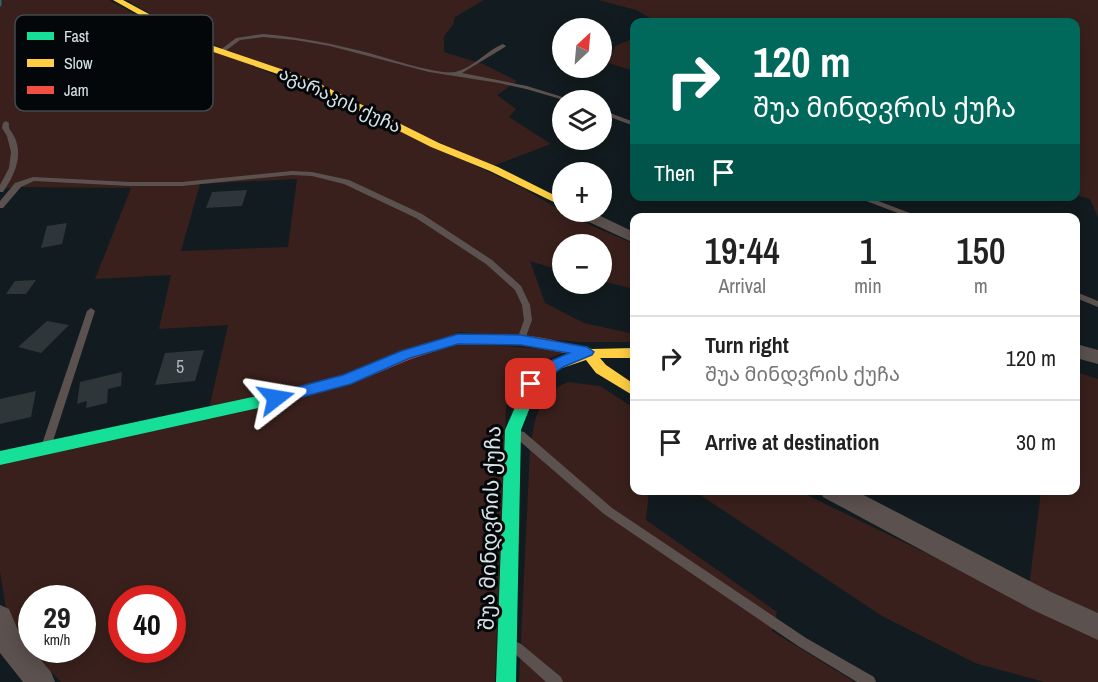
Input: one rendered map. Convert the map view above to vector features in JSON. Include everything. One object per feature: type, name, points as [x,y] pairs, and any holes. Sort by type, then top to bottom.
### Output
[{"type":"street","name":"აგარაკის ქუჩა","points":[[117,0],[145,15]]},
{"type":"street","name":"აგარაკის ქუჩა","points":[[213,48],[307,81],[435,145],[494,169],[552,198]]},
{"type":"street","points":[[601,222],[630,236]]},
{"type":"street","points":[[0,458],[210,414],[319,388],[346,380],[406,355],[458,339],[521,340],[587,352],[601,369],[630,388]]},
{"type":"street","name":"შუა მინდვრის ქუჩა","points":[[506,682],[513,430],[517,410],[531,384],[558,364],[587,352],[630,353]]},
{"type":"street","points":[[1080,352],[1098,357]]},
{"type":"street","points":[[841,495],[1042,601],[1098,627]]},
{"type":"street","points":[[0,618],[10,644],[41,682]]},
{"type":"lane","points":[[222,51],[227,44],[238,38],[273,36],[316,42],[418,68],[498,79],[552,94]]},
{"type":"lane","points":[[454,74],[472,66],[488,53],[502,46]]},
{"type":"lane","points":[[612,116],[630,122]]},
{"type":"lane","points":[[0,190],[11,176],[15,154],[13,138],[5,128],[6,123]]},
{"type":"lane","points":[[0,206],[18,185],[33,179],[182,184],[292,173],[346,182],[419,216],[489,262],[518,288],[526,305],[528,320],[521,340]]},
{"type":"lane","points":[[871,201],[905,213]]},
{"type":"lane","points":[[1080,297],[1098,304]]},
{"type":"lane","points":[[45,450],[91,311]]},
{"type":"lane","points":[[513,430],[608,511],[802,642],[869,682]]},
{"type":"lane","points":[[506,638],[556,682]]},
{"type":"shaded area","points":[[0,0],[109,0],[137,15],[15,15],[15,111],[213,111],[213,49],[345,105],[521,187],[552,205],[552,222],[583,222],[611,234],[552,234],[552,268],[530,261],[545,303],[584,323],[630,333],[630,342],[579,342],[460,332],[337,379],[209,409],[228,325],[159,329],[171,275],[95,279],[131,188],[15,187],[0,190]],"holes":[[[297,179],[288,247],[181,251],[200,184]]]},
{"type":"shaded area","points":[[126,0],[484,0],[455,17],[453,25],[444,36],[444,52],[483,64],[517,81],[497,95],[516,109],[509,117],[551,144],[493,166],[213,44],[213,15],[152,15]]},
{"type":"shaded area","points":[[598,0],[1098,0],[1098,217],[1090,199],[1080,196],[1080,18],[650,18],[636,10]]},
{"type":"shaded area","points":[[630,40],[630,70],[612,64],[612,53],[615,46]]},
{"type":"shaded area","points":[[612,234],[630,242],[630,288],[612,284]]},
{"type":"shaded area","points":[[464,343],[569,351],[546,360],[526,372],[513,387],[506,408],[495,682],[61,682],[43,663],[96,663],[96,585],[18,585],[18,632],[7,616],[0,571],[0,465]]},
{"type":"shaded area","points":[[1080,373],[1098,379],[1098,620],[1029,587],[1040,495],[1080,495]]},
{"type":"shaded area","points":[[568,382],[600,386],[630,405],[630,495],[649,495],[646,520],[777,612],[772,631],[855,682],[519,682],[530,449],[539,409],[558,387]]},
{"type":"shaded area","points":[[700,495],[807,495],[1098,637],[1098,682],[1044,682],[975,663],[882,616]]},
{"type":"building","points":[[247,190],[242,206],[206,208],[212,192]]},
{"type":"building","points":[[67,223],[62,244],[41,248],[47,226]]},
{"type":"building","points":[[36,280],[26,294],[6,294],[15,281]]},
{"type":"building","points":[[47,321],[69,325],[41,353],[18,347]]},
{"type":"building","points":[[204,350],[195,381],[155,385],[165,353]]},
{"type":"building","points":[[122,372],[121,386],[108,389],[107,403],[86,408],[87,401],[77,404],[80,382]]},
{"type":"building","points":[[36,391],[31,417],[0,424],[0,399]]},
{"type":"waterway","points":[[0,0],[0,5]]},
{"type":"traffic: fast","points":[[506,682],[513,430],[528,393],[540,378],[556,365]]},
{"type":"traffic: fast","points":[[0,458],[281,397]]},
{"type":"traffic: slow","points":[[117,0],[145,15]]},
{"type":"traffic: slow","points":[[213,49],[307,81],[435,145],[494,169],[552,198]]},
{"type":"traffic: slow","points":[[560,347],[587,352],[601,369],[630,388]]},
{"type":"traffic: slow","points":[[556,365],[594,354],[630,353]]},
{"type":"traffic: jam","points":[[281,397],[346,380],[406,355],[457,339],[521,340],[560,347]]},
{"type":"route","points":[[276,398],[346,380],[406,355],[458,339],[521,340],[587,352],[558,364],[531,384]]}]
